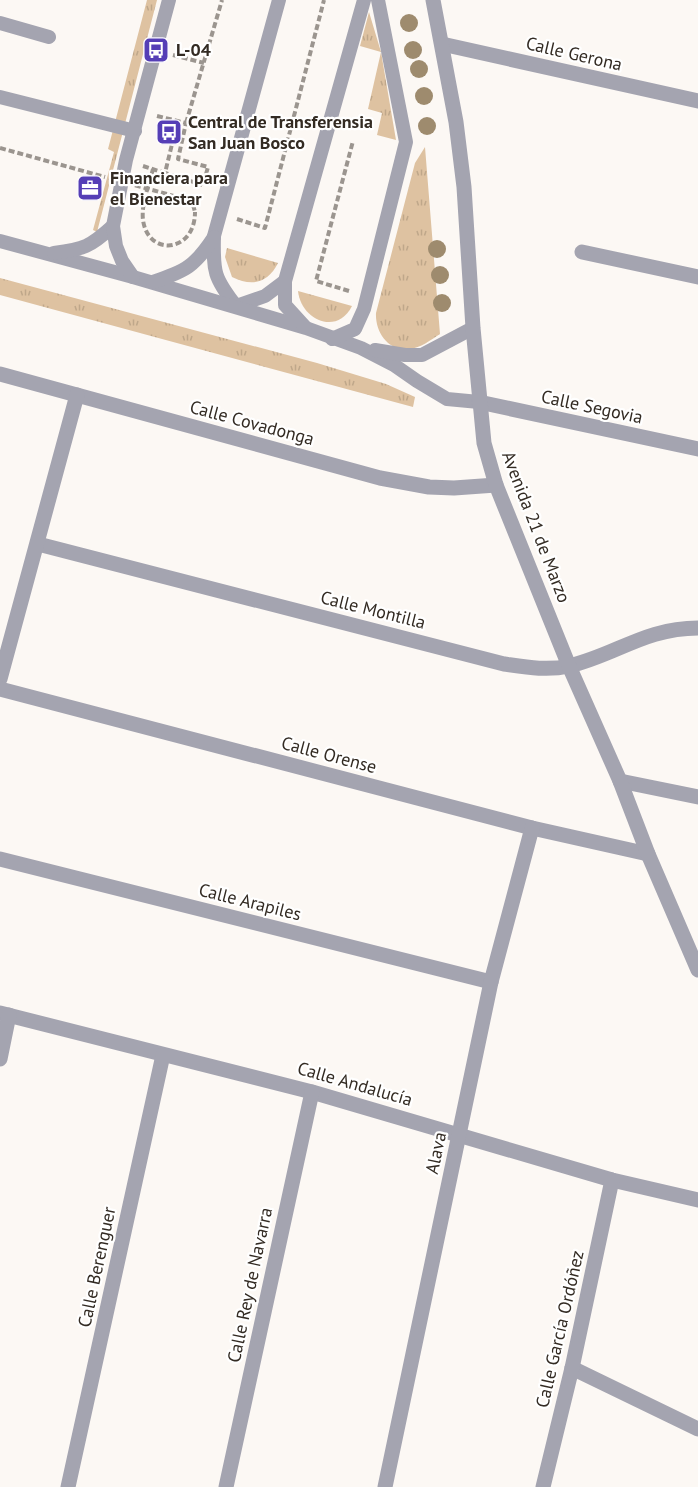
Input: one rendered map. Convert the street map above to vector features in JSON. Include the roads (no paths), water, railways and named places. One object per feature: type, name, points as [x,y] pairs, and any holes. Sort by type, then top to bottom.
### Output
[{"type":"street","name":"Avenida 21 de Marzo","points":[[433,0],[456,122],[464,187],[473,328],[484,443],[496,485],[568,666],[620,781],[648,854],[698,970]]},
{"type":"street","name":"Calle Gerona","points":[[442,44],[698,101]]},
{"type":"street","points":[[582,252],[698,277]]},
{"type":"street","name":"Calle Covadonga","points":[[0,374],[380,478],[429,487],[496,485]]},
{"type":"street","points":[[0,679],[77,395]]},
{"type":"street","name":"Calle Segovia","points":[[479,402],[698,449]]},
{"type":"street","name":"Calle Montilla","points":[[38,544],[504,664],[528,668],[568,666],[657,632],[677,628],[698,628]]},
{"type":"street","name":"Calle Orense","points":[[0,690],[531,828],[648,854]]},
{"type":"street","points":[[620,781],[698,796]]},
{"type":"street","name":"Alava","points":[[385,1487],[491,982],[531,828]]},
{"type":"street","name":"Calle Arapiles","points":[[0,859],[491,982]]},
{"type":"street","points":[[0,1059],[5,1014]]},
{"type":"street","name":"Calle Andalucía","points":[[5,1014],[312,1092],[612,1180],[698,1200]]},
{"type":"street","name":"Calle Berenguer","points":[[68,1487],[163,1055]]},
{"type":"street","name":"Calle Rey de Navarra","points":[[226,1487],[312,1092]]},
{"type":"street","name":"Calle García Ordóñez","points":[[543,1487],[572,1368],[612,1180]]},
{"type":"street","points":[[572,1368],[698,1429]]},
{"type":"lane","points":[[134,277],[118,254],[113,226],[126,160],[169,0]]},
{"type":"lane","points":[[236,306],[220,286],[213,268],[214,236],[279,0]]},
{"type":"lane","points":[[306,328],[285,305],[285,281],[364,0]]},
{"type":"lane","points":[[361,348],[366,303],[406,142],[378,0]]},
{"type":"lane","points":[[0,23],[49,37]]},
{"type":"lane","points":[[0,97],[135,131]]},
{"type":"lane","points":[[48,254],[76,250],[94,243],[113,226]]},
{"type":"lane","points":[[153,282],[183,271],[201,256],[214,236]]},
{"type":"lane","points":[[0,241],[236,306],[361,348],[405,355],[422,355],[473,328]]},
{"type":"lane","points":[[236,306],[265,296],[285,281]]},
{"type":"lane","points":[[332,339],[355,329],[366,303]]},
{"type":"lane","points":[[361,348],[394,364],[447,399],[479,402]]},
{"type":"place","name":"L-04","points":[[156,50]]},
{"type":"place","name":"Central de Transferensia San Juan Bosco","points":[[169,132]]},
{"type":"place","name":"Financiera para el Bienestar","points":[[90,188]]}]
